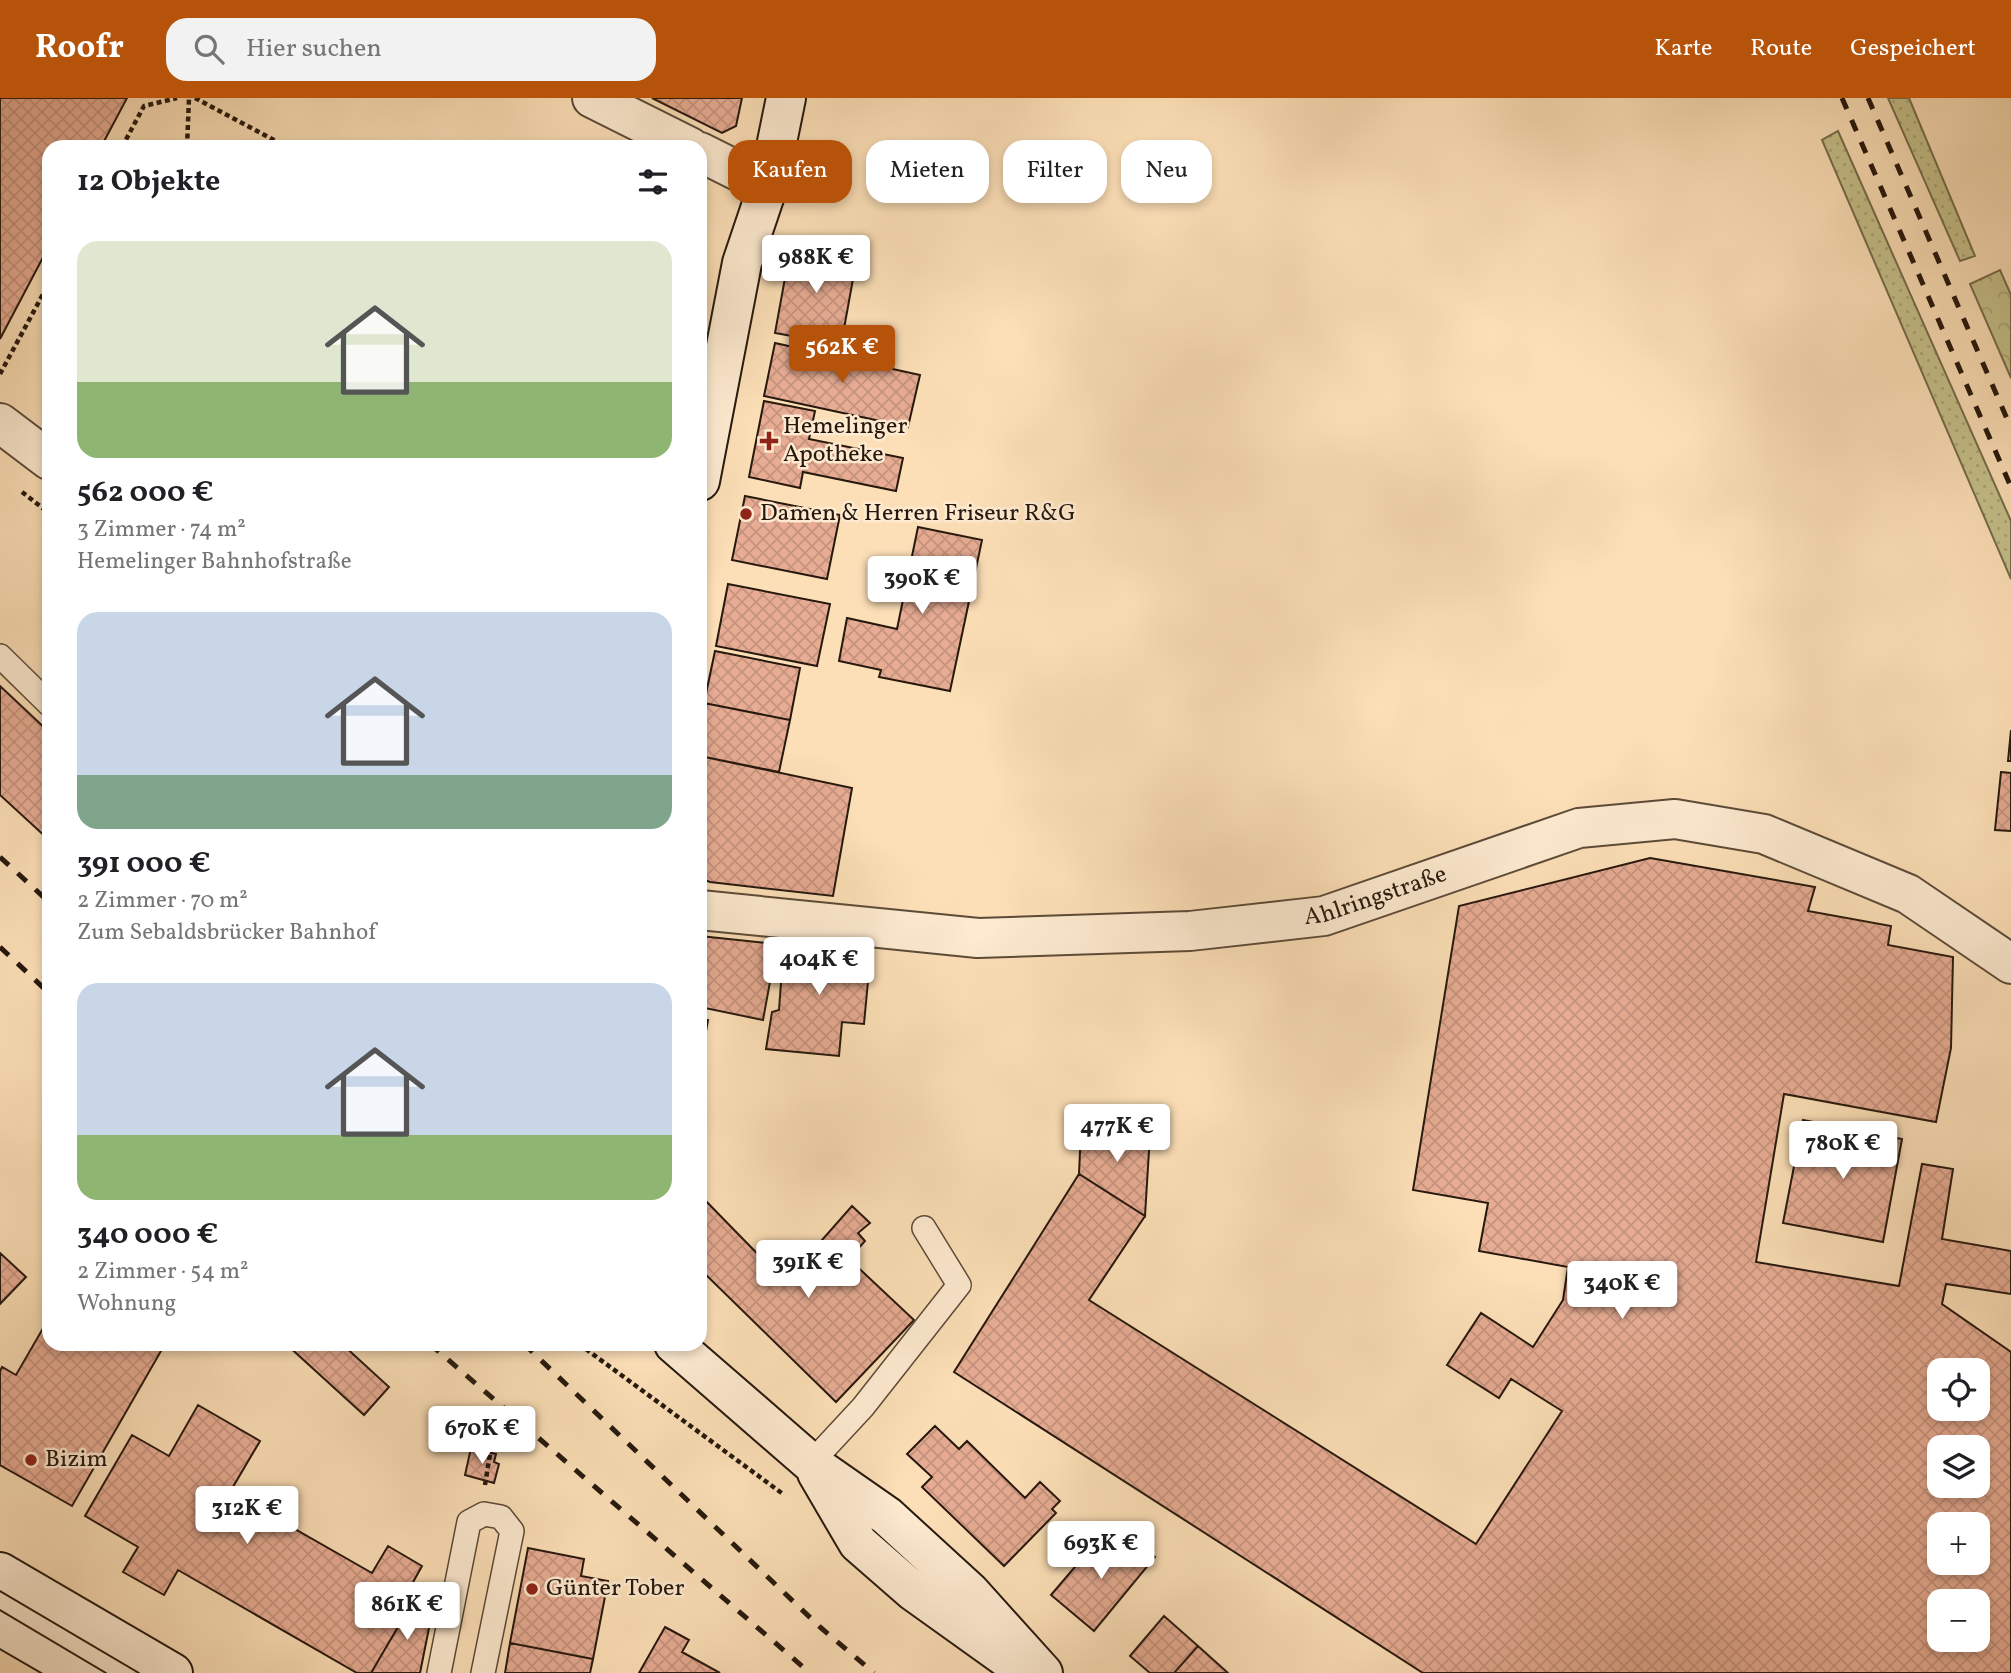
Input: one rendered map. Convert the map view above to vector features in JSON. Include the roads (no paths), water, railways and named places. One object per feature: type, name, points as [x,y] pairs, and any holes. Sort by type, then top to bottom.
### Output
[{"type":"street","points":[[592,98],[676,140]]},
{"type":"street","points":[[777,140],[786,98]]},
{"type":"street","points":[[707,156],[728,166]]},
{"type":"street","points":[[707,446],[743,263],[762,203]]},
{"type":"street","points":[[0,423],[42,455]]},
{"type":"street","name":"Ahlringstraße","points":[[707,911],[978,938],[1190,931],[1324,916],[1579,828],[1675,818],[1764,834],[1908,894],[2011,964]]},
{"type":"street","points":[[682,1351],[811,1463],[887,1516],[970,1592],[1043,1673]]},
{"type":"street","points":[[811,1463],[858,1543],[913,1591],[1028,1673]]},
{"type":"street","points":[[0,1572],[173,1673]]},
{"type":"street","points":[[0,1626],[80,1673]]},
{"type":"lane","points":[[0,656],[42,697]]},
{"type":"lane","points":[[811,1463],[863,1407],[959,1285],[924,1228]]},
{"type":"lane","points":[[439,1673],[469,1522],[484,1514],[501,1517],[512,1531],[483,1673]]},
{"type":"lane","points":[[0,1602],[123,1673]]},
{"type":"tram line","points":[[0,1591],[139,1673]]},
{"type":"tram line","points":[[0,1610],[106,1673]]},
{"type":"railway","points":[[1842,98],[2011,487]]},
{"type":"railway","points":[[1868,98],[2011,428]]},
{"type":"railway","points":[[0,857],[42,896]]},
{"type":"railway","points":[[0,947],[42,986]]},
{"type":"railway","points":[[438,1351],[810,1673]]},
{"type":"railway","points":[[531,1351],[820,1627],[874,1673]]},
{"type":"place","name":"Hemelinger Apotheke","points":[[769,441]]},
{"type":"place","name":"Damen & Herren Friseur R&G","points":[[746,514]]},
{"type":"place","name":"Bizim","points":[[31,1460]]},
{"type":"place","name":"Günter Tober","points":[[532,1589]]}]
